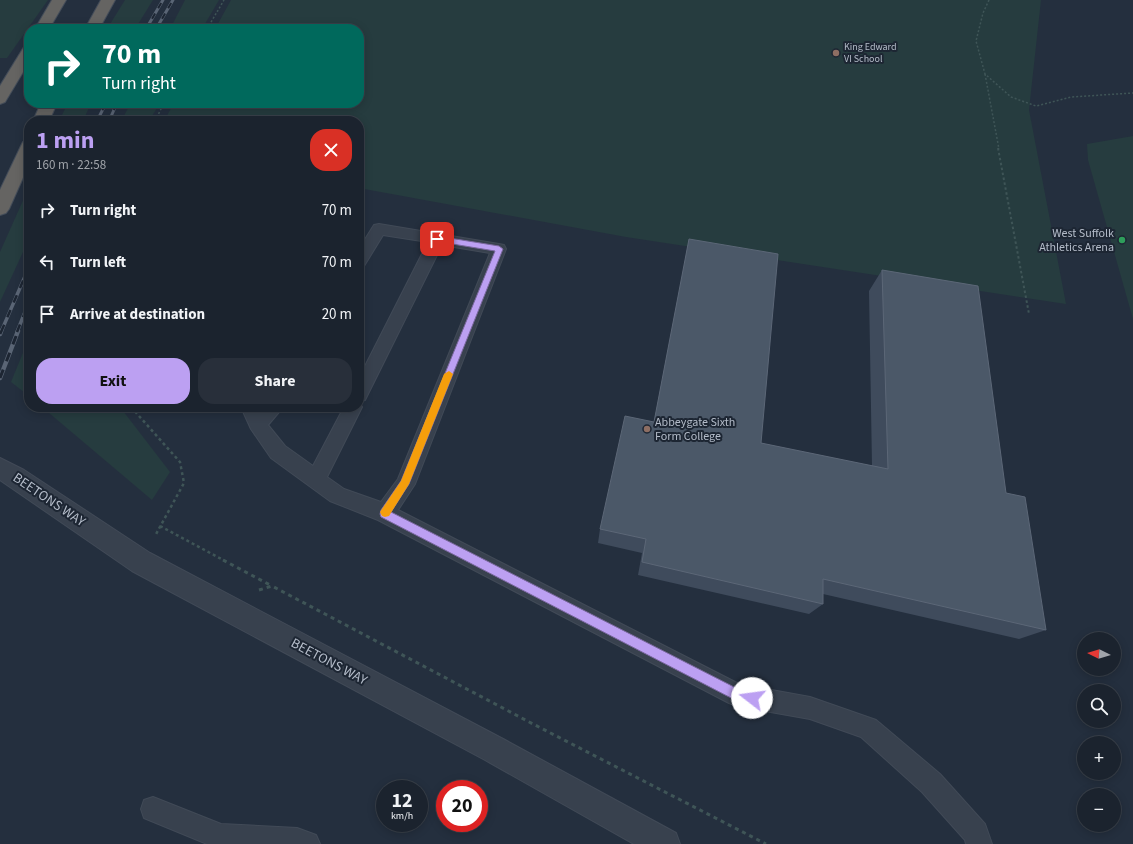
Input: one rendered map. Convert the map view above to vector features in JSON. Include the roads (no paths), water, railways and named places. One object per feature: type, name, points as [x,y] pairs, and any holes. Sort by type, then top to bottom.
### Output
[{"type":"highway","points":[[45,24],[59,0]]},
{"type":"highway","points":[[95,24],[108,0]]},
{"type":"highway","points":[[0,99],[24,58]]},
{"type":"highway","points":[[0,209],[24,157]]},
{"type":"street","name":"BEETONS WAY","points":[[0,468],[16,477],[141,562],[495,750],[665,844]]},
{"type":"lane","points":[[364,254],[379,229],[499,249],[404,484],[385,514]]},
{"type":"lane","points":[[364,384],[437,239]]},
{"type":"lane","points":[[316,479],[350,412]]},
{"type":"lane","points":[[254,416],[278,452],[337,495],[385,514],[737,695],[810,708],[868,728],[931,783],[976,834],[979,844]]},
{"type":"lane","points":[[154,809],[221,837],[297,841],[307,844]]},
{"type":"railway","points":[[149,24],[163,0]]},
{"type":"railway","points":[[159,24],[173,0]]},
{"type":"railway","points":[[100,116],[104,108]]},
{"type":"railway","points":[[111,116],[115,108]]},
{"type":"railway","points":[[1,332],[24,279]]},
{"type":"railway","points":[[17,332],[24,314]]},
{"type":"railway","points":[[0,378],[18,331]]},
{"type":"place","name":"King Edward VI School","points":[[836,53]]},
{"type":"place","name":"West Suffolk Athletics Arena","points":[[1122,240]]},
{"type":"place","name":"Abbeygate Sixth Form College","points":[[647,429]]}]
